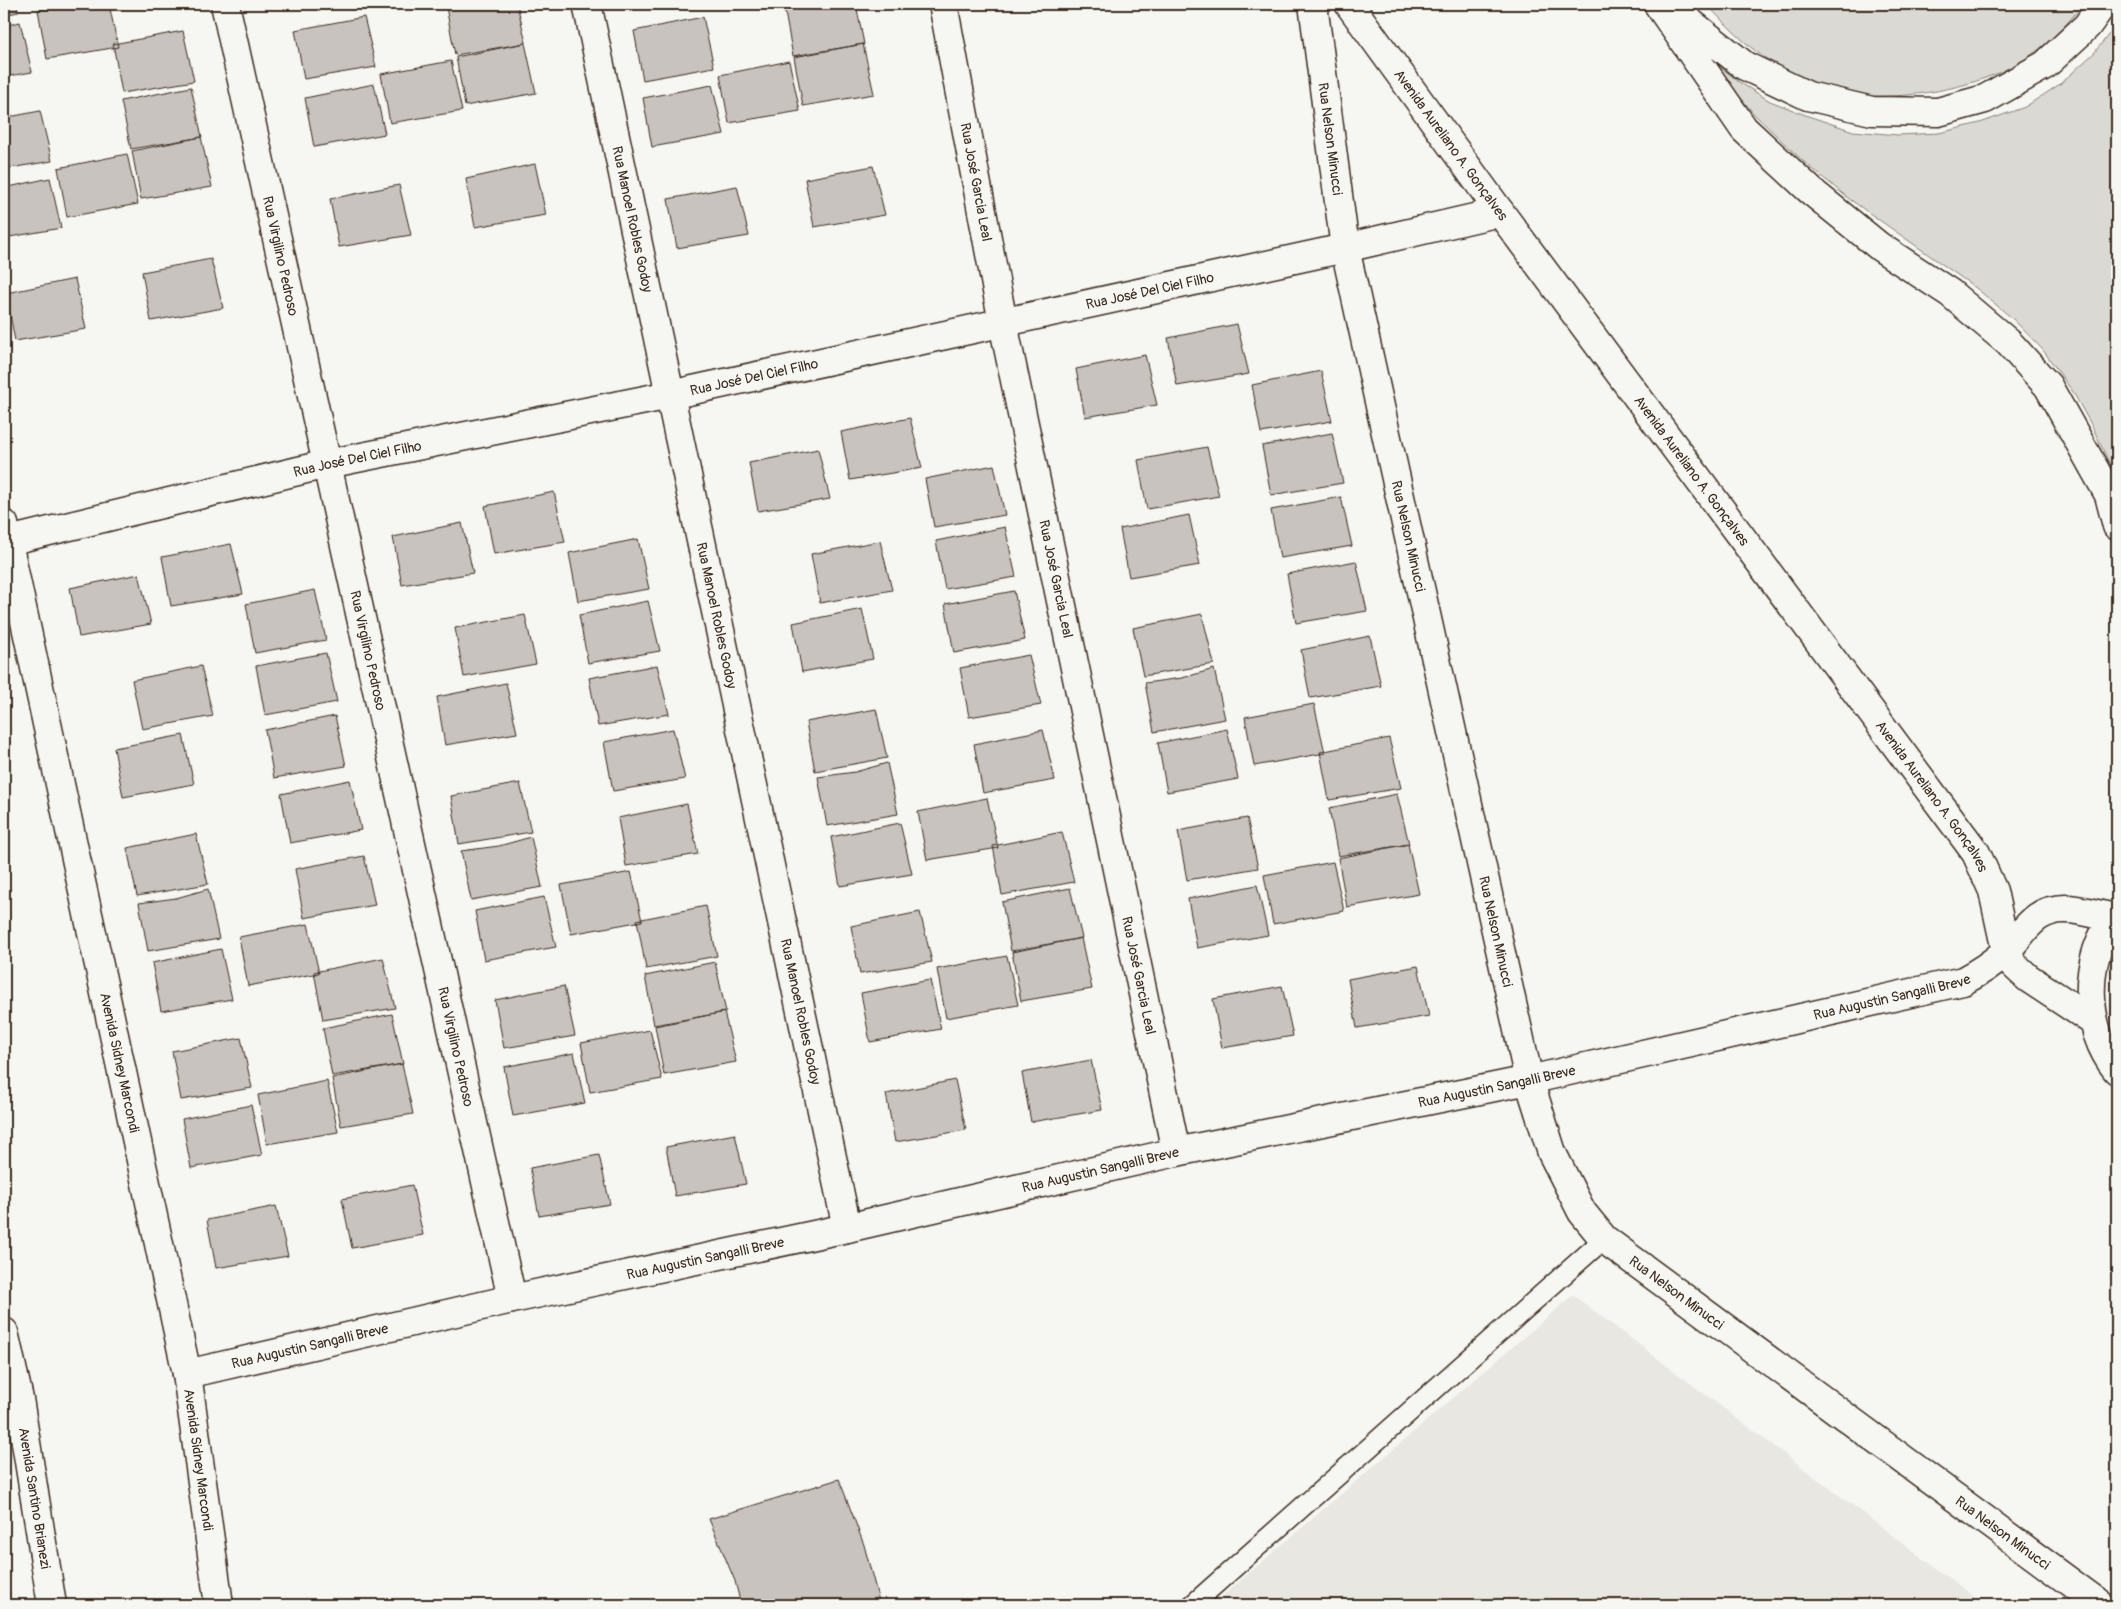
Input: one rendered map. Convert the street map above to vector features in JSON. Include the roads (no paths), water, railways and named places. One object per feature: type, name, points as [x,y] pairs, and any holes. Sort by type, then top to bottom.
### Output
[{"type":"main road","name":"Rua Virgilino Pedroso","points":[[225,4],[512,1299]]},
{"type":"main road","name":"Rua Manoel Robles Godoy","points":[[587,4],[847,1228]]},
{"type":"main road","name":"Rua José Garcia Leal","points":[[943,4],[1003,323],[1176,1152]]},
{"type":"main road","name":"Rua Nelson Minucci","points":[[1313,4],[1345,248],[1529,1080],[1552,1153],[1582,1212],[1604,1239],[2101,1605]]},
{"type":"main road","name":"Avenida Aureliano A. Gonçalves","points":[[1349,4],[1500,212],[1976,853],[1993,891],[2006,951],[2014,965],[2028,978],[2093,1021]]},
{"type":"main road","points":[[1658,4],[1744,129],[1826,204],[1880,247],[1950,293],[2002,336],[2048,386],[2109,495],[2117,526]]},
{"type":"main road","points":[[1667,4],[1745,66],[1808,96],[1872,111],[1938,112],[1985,99],[2046,65],[2087,26],[2103,4]]},
{"type":"main road","name":"Rua José Del Ciel Filho","points":[[6,532],[327,464],[670,395],[1345,248],[1500,212]]},
{"type":"main road","name":"Avenida Sidney Marcondi","points":[[6,532],[187,1374],[219,1605]]},
{"type":"main road","points":[[2006,951],[2030,922],[2046,912],[2065,909],[2116,917],[2098,950],[2090,985],[2093,1021],[2108,1059],[2117,1070]]},
{"type":"main road","name":"Rua Augustin Sangalli Breve","points":[[187,1374],[512,1299],[847,1228],[1176,1152],[1529,1080],[1963,981],[1987,968],[2006,951]]},
{"type":"main road","name":"Avenida Santino Brianezi","points":[[4,1332],[11,1401],[52,1605]]},
{"type":"lane","points":[[1192,1605],[1604,1239]]}]
